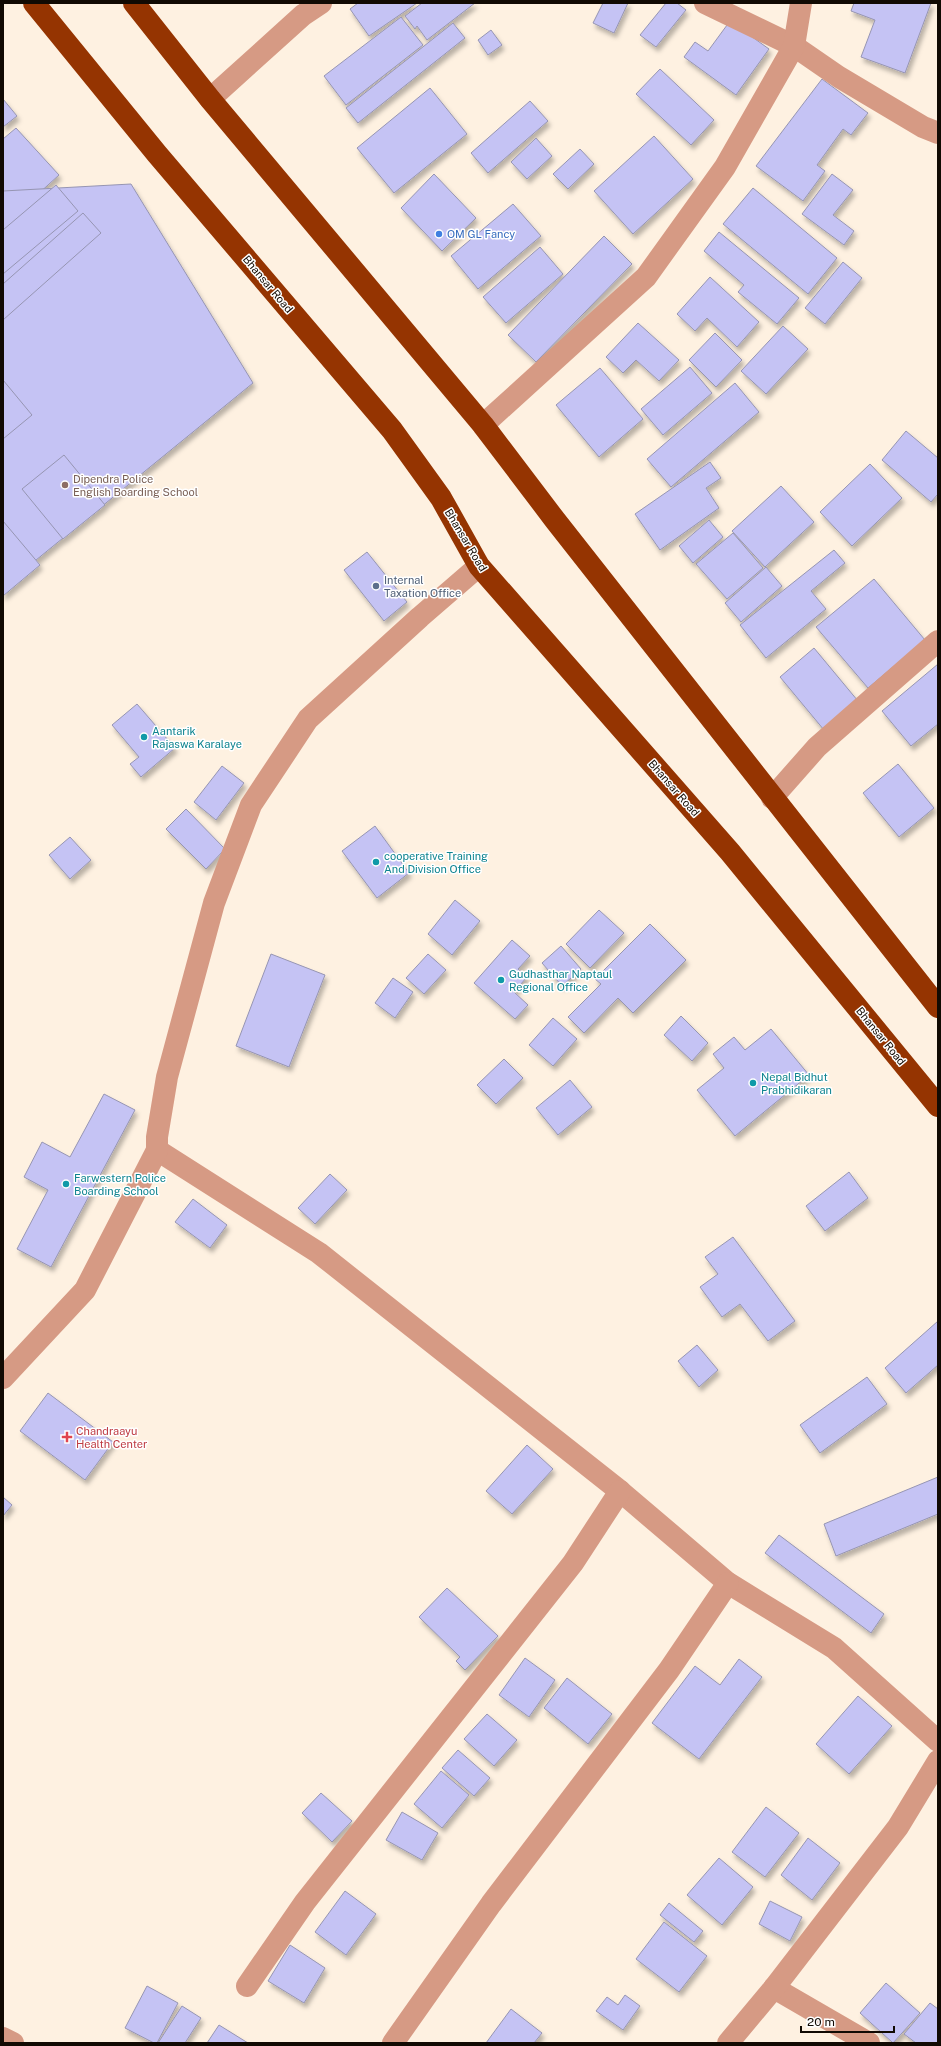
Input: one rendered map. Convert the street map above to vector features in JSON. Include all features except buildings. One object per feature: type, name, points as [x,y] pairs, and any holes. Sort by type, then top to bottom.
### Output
[{"type":"highway","name":"Bhansar Road","points":[[34,3],[157,154],[392,430],[441,498],[479,566],[730,852],[938,1106]]},
{"type":"highway","points":[[134,3],[210,99],[484,424],[555,520],[772,798],[938,1007]]},
{"type":"street","points":[[210,99],[303,15],[321,3]]},
{"type":"street","points":[[705,3],[794,46],[839,77],[923,127],[938,133]]},
{"type":"street","points":[[484,424],[646,277],[725,167],[794,46],[801,3]]},
{"type":"street","points":[[3,1378],[85,1290],[157,1150],[157,1137],[167,1077],[212,911],[251,805],[308,719],[420,617],[479,566]]},
{"type":"street","points":[[772,798],[817,746],[938,641]]},
{"type":"street","points":[[157,1150],[319,1254],[620,1491],[728,1583],[834,1648],[938,1741]]},
{"type":"street","points":[[247,1986],[305,1902],[573,1563],[620,1491]]},
{"type":"street","points":[[393,2043],[491,1904],[669,1670],[728,1583]]},
{"type":"street","points":[[728,2043],[774,1988],[898,1827],[938,1761]]},
{"type":"street","points":[[774,1988],[869,2043]]},
{"type":"street","points":[[3,2038],[13,2043]]},
{"type":"place","name":"OM GL Fancy","points":[[439,234]]},
{"type":"place","name":"Dipendra Police English Boarding School","points":[[65,485]]},
{"type":"place","name":"Internal Taxation Office","points":[[376,586]]},
{"type":"place","name":"Aantarik Rajaswa Karalaye","points":[[144,737]]},
{"type":"place","name":"cooperative Training And Division Office","points":[[376,862]]},
{"type":"place","name":"Gudhasthar Naptaul Regional Office","points":[[501,980]]},
{"type":"place","name":"Nepal Bidhut Prabhidikaran","points":[[753,1083]]},
{"type":"place","name":"Farwestern Police Boarding School","points":[[66,1184]]},
{"type":"place","name":"Chandraayu Health Center","points":[[67,1437]]}]
